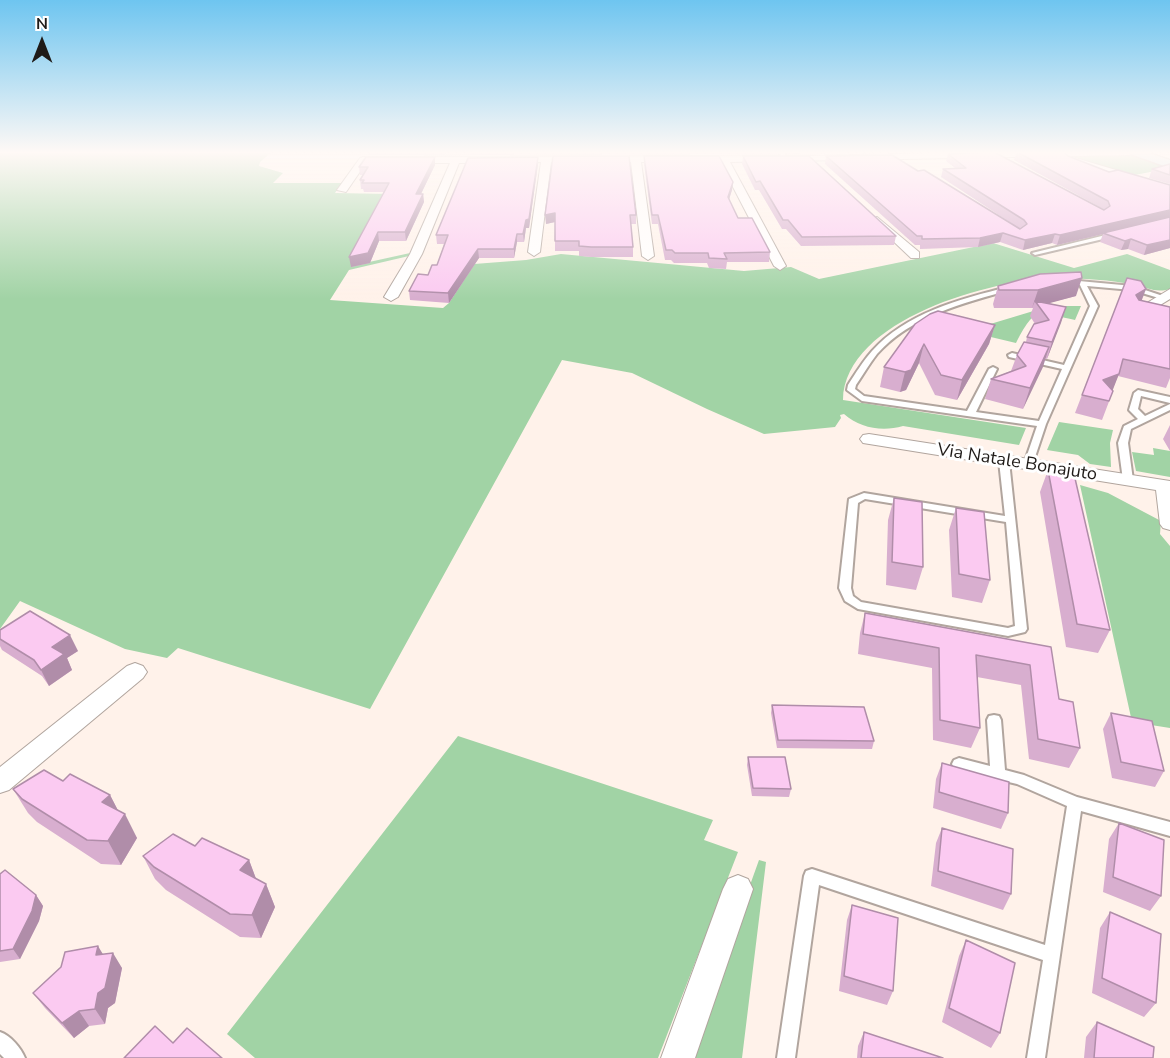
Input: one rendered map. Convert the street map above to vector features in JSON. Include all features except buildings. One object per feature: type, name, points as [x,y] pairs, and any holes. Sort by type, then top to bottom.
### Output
[{"type":"street","points":[[391,297],[416,254],[438,200]]},
{"type":"street","points":[[534,252],[541,200]]},
{"type":"street","points":[[641,200],[648,256]]},
{"type":"street","points":[[745,200],[780,266]]},
{"type":"street","points":[[872,215],[915,255]]},
{"type":"street","points":[[1143,314],[1166,295]]},
{"type":"street","name":"Via Natale Bonajuto","points":[[869,439],[1168,487]]},
{"type":"street","points":[[1168,487],[1170,524]]},
{"type":"street","points":[[0,782],[135,672]]},
{"type":"street","points":[[678,1058],[738,889]]},
{"type":"lane","points":[[1035,254],[1125,232]]},
{"type":"lane","points":[[1056,282],[1133,288],[1166,295]]},
{"type":"lane","points":[[1029,464],[1042,424],[1094,306],[1082,283]]},
{"type":"lane","points":[[1019,286],[949,306],[905,329],[876,350],[852,385],[851,390],[862,398],[1042,424]]},
{"type":"lane","points":[[1012,355],[1067,368]]},
{"type":"lane","points":[[970,414],[993,369]]},
{"type":"lane","points":[[1144,420],[1133,410],[1138,393],[1170,400]]},
{"type":"lane","points":[[1128,480],[1124,434],[1127,428],[1170,407]]},
{"type":"lane","points":[[1004,460],[1011,520],[1023,626],[1018,631],[1008,632],[858,605],[846,594],[853,501],[857,497],[864,496],[1011,520]]},
{"type":"lane","points":[[994,720],[998,774]]},
{"type":"lane","points":[[959,764],[1018,779],[1075,802],[1170,829]]},
{"type":"lane","points":[[1036,1058],[1075,802]]},
{"type":"lane","points":[[786,1058],[812,876],[1052,955]]},
{"type":"lane","points":[[0,1041],[16,1058]]},
{"type":"green space","points":[[0,200],[387,200],[351,266],[410,253],[409,256],[349,270],[330,300],[443,308],[449,303],[474,264],[526,260],[561,254],[744,271],[791,267],[819,279],[993,243],[1074,268],[1127,254],[1170,270],[1170,289],[1165,290],[1116,282],[1057,278],[997,286],[962,296],[927,309],[895,326],[868,347],[850,372],[843,400],[1026,428],[1019,445],[903,426],[887,429],[872,428],[857,423],[844,414],[840,415],[841,418],[835,427],[764,434],[632,373],[562,360],[370,709],[178,648],[167,658],[125,649],[20,601],[0,629]]},
{"type":"green space","points":[[1050,306],[1081,306],[1075,320],[1045,314],[1033,317],[1016,343],[974,333],[987,325]]},
{"type":"green space","points":[[1059,422],[1113,430],[1110,443],[1111,467],[1090,464],[1078,455],[1047,450]]},
{"type":"green space","points":[[1153,448],[1170,451],[1170,477],[1136,471],[1132,452],[1154,455]]},
{"type":"green space","points":[[1080,485],[1108,493],[1161,521],[1160,534],[1170,546],[1170,728],[1132,722]]},
{"type":"green space","points":[[458,736],[713,820],[704,840],[738,852],[658,1058],[255,1058],[227,1034]]},
{"type":"green space","points":[[759,860],[766,862],[742,1058],[688,1058]]}]
